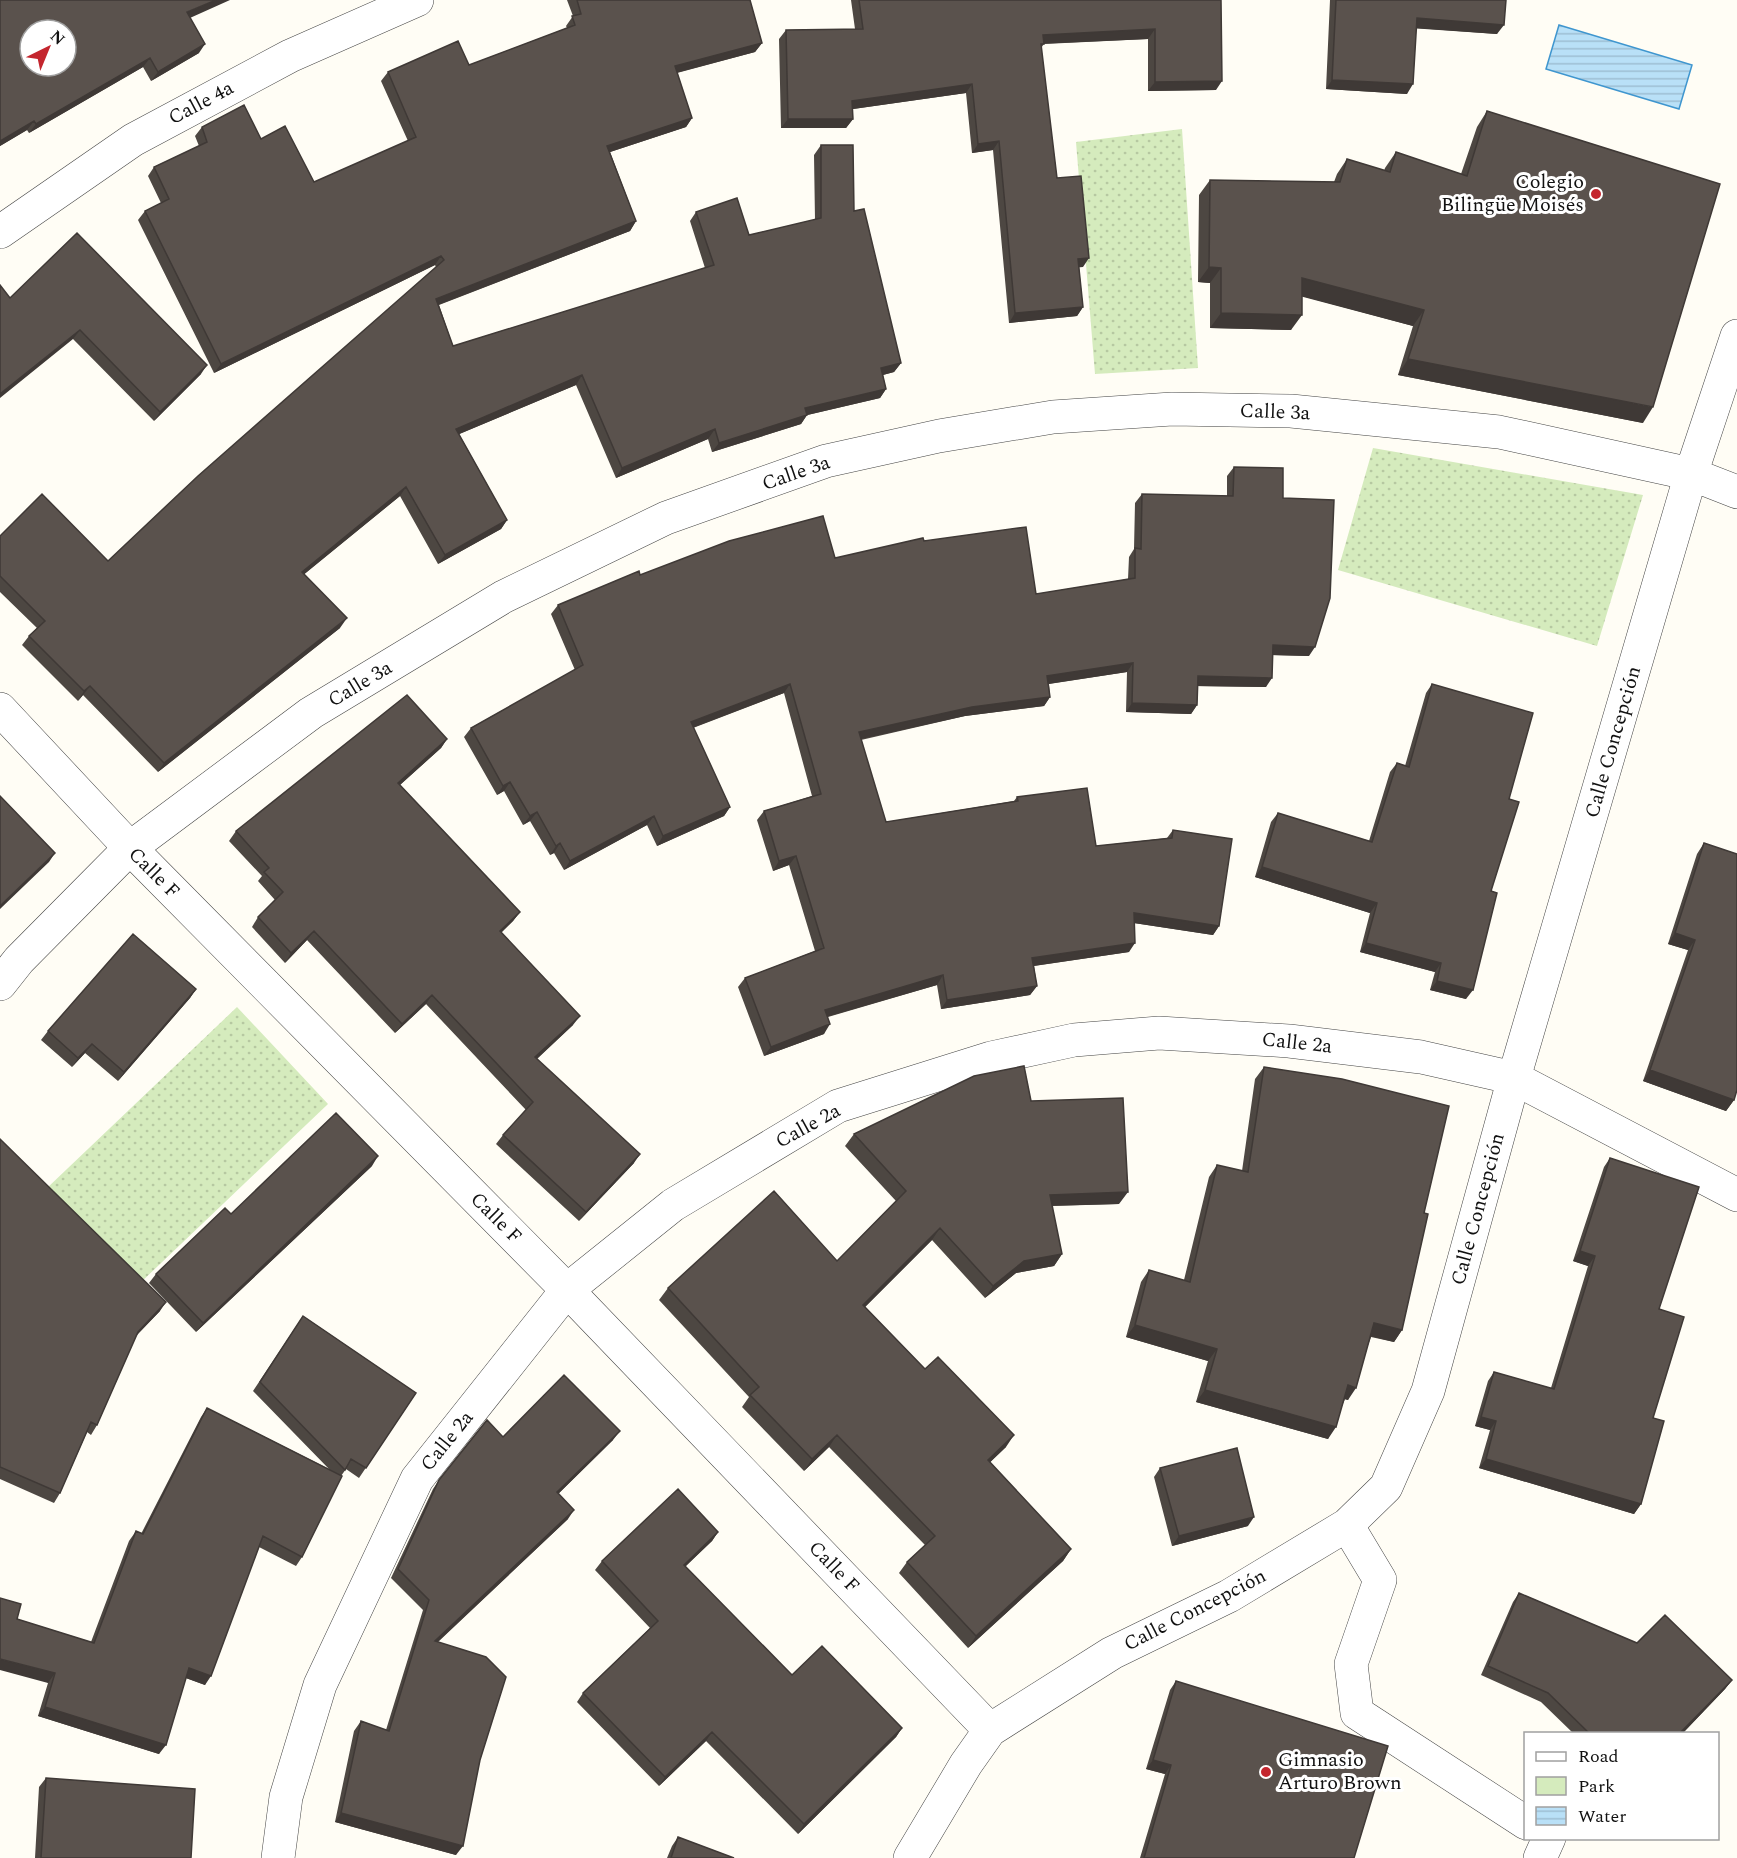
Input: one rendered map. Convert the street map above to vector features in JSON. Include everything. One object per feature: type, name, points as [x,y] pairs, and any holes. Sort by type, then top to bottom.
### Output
[{"type":"street","name":"Calle 4a","points":[[0,232],[133,140],[290,56],[417,0]]},
{"type":"street","name":"Calle Concepción","points":[[910,1858],[966,1764],[990,1730],[1112,1653],[1228,1596],[1347,1525],[1386,1487],[1428,1391],[1514,1078],[1691,474],[1737,336]]},
{"type":"street","name":"Calle 3a","points":[[0,984],[19,960],[130,849],[312,713],[503,597],[666,518],[826,461],[939,436],[1053,417],[1172,410],[1291,411],[1499,432],[1691,474],[1737,492]]},
{"type":"street","name":"Calle F","points":[[0,709],[130,849],[567,1290],[990,1730]]},
{"type":"street","name":"Calle 2a","points":[[278,1858],[286,1797],[320,1685],[417,1479],[567,1290],[673,1205],[838,1106],[991,1058],[1074,1040],[1159,1033],[1289,1041],[1421,1058],[1514,1078],[1737,1195]]},
{"type":"street","points":[[1347,1525],[1380,1580],[1351,1664],[1357,1713],[1524,1822]]},
{"type":"street","points":[[1540,1858],[1549,1840]]},
{"type":"green space","points":[[1182,129],[1198,368],[1095,374],[1076,142]]},
{"type":"green space","points":[[1373,448],[1643,495],[1597,646],[1338,570]]},
{"type":"green space","points":[[237,1007],[328,1104],[138,1285],[46,1189]]},
{"type":"water","points":[[1559,25],[1692,65],[1679,109],[1546,69]]},
{"type":"building","points":[[0,0],[216,0],[187,12],[205,44],[158,72],[150,58],[36,124],[34,121],[0,141]]},
{"type":"building","points":[[577,0],[750,0],[762,43],[675,66],[692,118],[607,146],[636,221],[436,299],[453,346],[714,265],[696,212],[737,198],[749,235],[821,218],[821,145],[853,145],[854,211],[864,209],[901,363],[881,368],[886,389],[805,408],[807,415],[719,443],[715,429],[622,468],[582,375],[456,429],[507,520],[445,555],[406,487],[302,572],[347,618],[164,763],[90,686],[84,691],[29,636],[45,621],[0,576],[0,536],[42,494],[108,561],[198,476],[444,260],[441,256],[221,364],[145,211],[169,199],[154,167],[207,142],[202,127],[244,105],[261,139],[285,126],[314,182],[416,137],[388,72],[458,41],[469,65],[575,25],[572,16],[581,14]]},
{"type":"building","points":[[859,0],[1221,0],[1222,81],[1155,82],[1155,29],[1043,35],[1044,44],[1041,44],[1057,178],[1081,176],[1089,258],[1078,259],[1083,307],[1015,313],[999,141],[978,144],[972,84],[852,101],[853,119],[788,119],[786,30],[863,29]]},
{"type":"building","points":[[1336,0],[1506,0],[1504,25],[1417,18],[1413,84],[1332,80]]},
{"type":"building","points":[[1487,111],[1720,184],[1653,407],[1408,359],[1424,310],[1302,278],[1302,315],[1221,313],[1221,268],[1209,267],[1210,180],[1340,182],[1347,159],[1390,172],[1396,152],[1467,176]]},
{"type":"building","points":[[77,233],[207,365],[160,412],[80,330],[0,394],[0,285],[10,298]]},
{"type":"building","points":[[1234,467],[1283,468],[1283,498],[1334,500],[1330,598],[1315,647],[1273,645],[1272,678],[1198,676],[1197,705],[1132,703],[1133,663],[1047,676],[1050,697],[972,707],[859,732],[886,822],[1018,801],[1017,797],[1087,788],[1096,846],[1172,838],[1173,830],[1232,839],[1219,926],[1134,913],[1135,943],[1032,958],[1037,986],[947,1000],[943,975],[825,1010],[830,1024],[771,1047],[745,978],[824,948],[796,856],[779,861],[764,811],[821,794],[790,684],[691,722],[730,807],[663,836],[654,816],[570,861],[560,843],[556,846],[537,812],[530,816],[510,782],[503,786],[471,728],[583,665],[558,605],[639,571],[640,575],[729,541],[823,516],[835,558],[923,538],[924,541],[1026,527],[1036,594],[1135,578],[1135,548],[1141,549],[1142,494],[1233,496]]},
{"type":"building","points":[[1432,684],[1533,713],[1509,799],[1519,802],[1491,891],[1497,893],[1473,990],[1437,981],[1441,963],[1366,943],[1377,903],[1262,867],[1278,813],[1372,842],[1397,763],[1409,767]]},
{"type":"building","points":[[407,695],[447,739],[398,783],[520,912],[500,931],[580,1016],[535,1057],[640,1154],[586,1212],[503,1135],[533,1102],[432,995],[402,1024],[314,931],[291,953],[258,917],[283,892],[264,872],[269,868],[236,831]]},
{"type":"building","points":[[0,796],[55,853],[0,906]]},
{"type":"building","points":[[1704,843],[1737,854],[1737,1090],[1734,1100],[1650,1070],[1695,940],[1675,933]]},
{"type":"building","points":[[133,934],[196,989],[124,1072],[92,1044],[78,1058],[48,1031]]},
{"type":"building","points":[[1024,1066],[1031,1101],[1123,1098],[1128,1192],[1050,1195],[1062,1254],[1024,1261],[993,1286],[940,1228],[863,1305],[925,1369],[938,1357],[1014,1435],[988,1460],[1071,1549],[976,1636],[907,1562],[935,1536],[837,1435],[812,1459],[750,1395],[759,1387],[668,1288],[774,1191],[837,1261],[906,1191],[854,1134],[974,1076]]},
{"type":"building","points":[[1264,1067],[1342,1079],[1449,1106],[1424,1213],[1428,1214],[1402,1330],[1374,1323],[1356,1388],[1348,1385],[1336,1427],[1205,1390],[1217,1349],[1135,1325],[1149,1270],[1190,1282],[1217,1165],[1248,1172]]},
{"type":"building","points":[[336,1113],[378,1156],[203,1323],[156,1274],[225,1208],[231,1214]]},
{"type":"building","points":[[0,1139],[166,1302],[138,1332],[97,1425],[91,1422],[60,1493],[0,1467]]},
{"type":"building","points":[[1610,1158],[1699,1187],[1659,1309],[1684,1317],[1653,1418],[1664,1421],[1641,1504],[1486,1459],[1496,1421],[1481,1417],[1494,1372],[1554,1389],[1595,1256],[1580,1251]]},
{"type":"building","points":[[303,1316],[416,1393],[366,1468],[351,1459],[345,1470],[260,1382]]},
{"type":"building","points":[[564,1375],[620,1431],[557,1492],[574,1510],[435,1641],[486,1657],[506,1677],[480,1760],[463,1846],[341,1813],[361,1721],[389,1731],[429,1600],[398,1569],[439,1480],[487,1420],[503,1437]]},
{"type":"building","points":[[207,1408],[342,1476],[302,1557],[263,1536],[211,1676],[189,1668],[166,1745],[45,1707],[55,1673],[0,1659],[0,1598],[21,1604],[17,1619],[94,1643],[136,1531],[143,1534]]},
{"type":"building","points":[[1237,1448],[1254,1517],[1179,1536],[1160,1468]]},
{"type":"building","points":[[678,1489],[718,1532],[684,1565],[792,1675],[822,1646],[902,1728],[804,1824],[712,1732],[665,1777],[583,1693],[658,1621],[602,1561]]},
{"type":"building","points":[[1519,1593],[1637,1643],[1665,1615],[1732,1680],[1681,1732],[1588,1732],[1548,1693],[1488,1666]]},
{"type":"building","name":"Gimnasio Arturo Brown","points":[[1176,1681],[1388,1746],[1354,1858],[1144,1858],[1171,1765],[1153,1760]]},
{"type":"building","points":[[46,1778],[195,1789],[191,1858],[41,1858]]},
{"type":"building","points":[[678,1837],[734,1858],[671,1858]]},
{"type":"place","name":"Colegio Bilingüe Moisés","points":[[1596,194]]},
{"type":"place","name":"Gimnasio Arturo Brown","points":[[1266,1772]]}]
